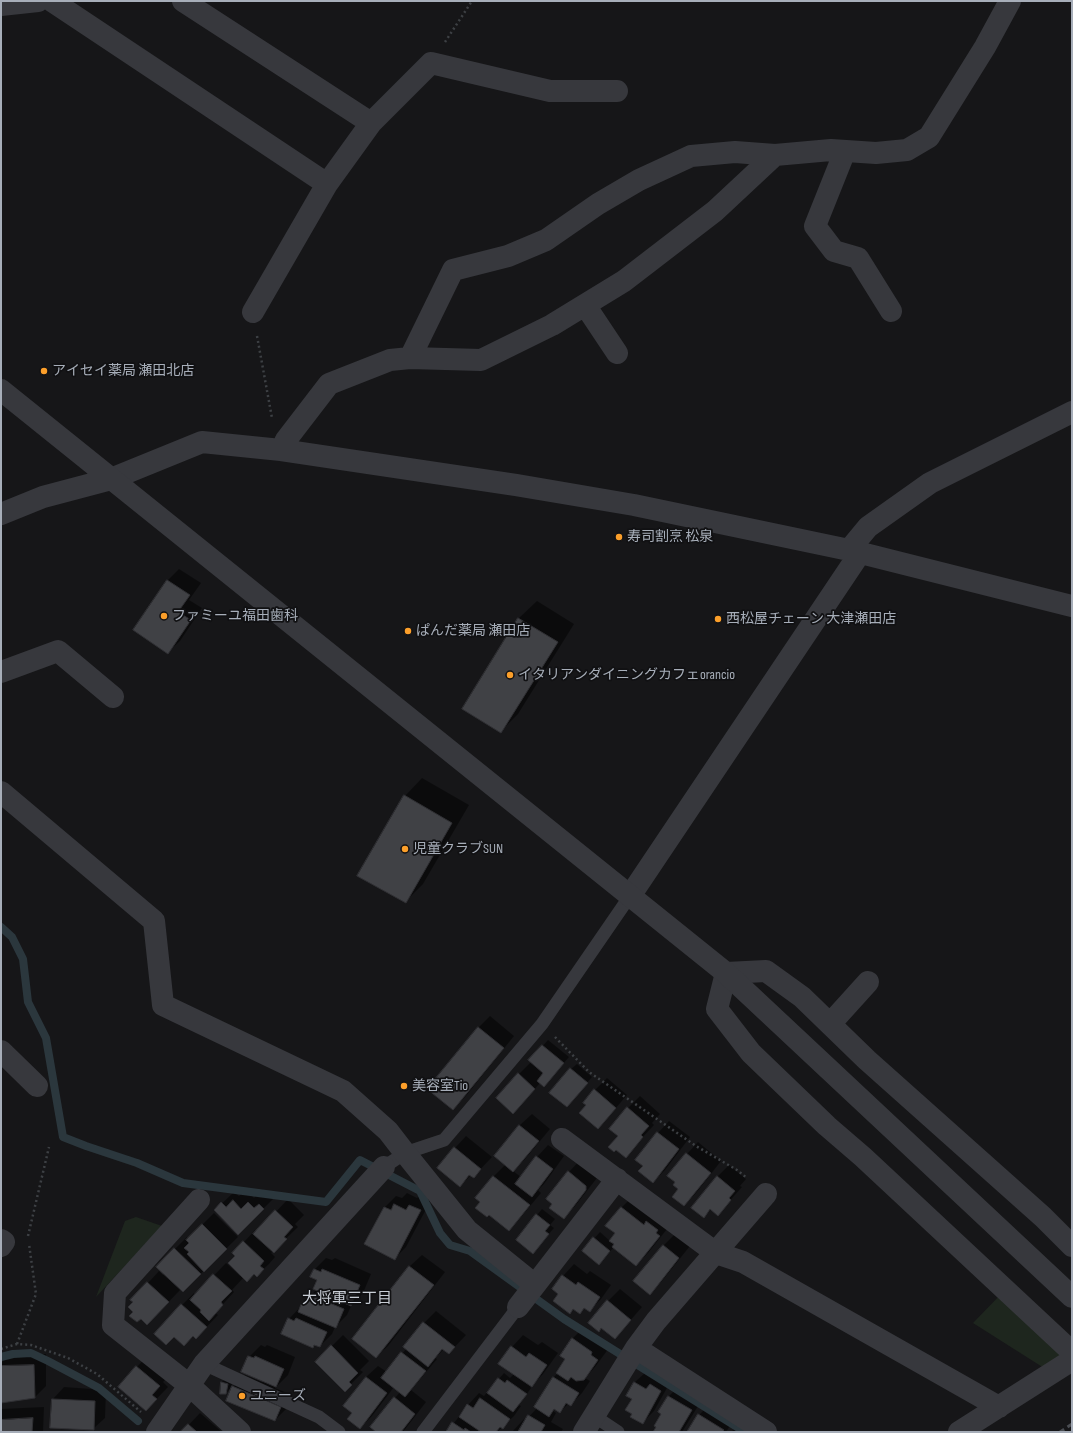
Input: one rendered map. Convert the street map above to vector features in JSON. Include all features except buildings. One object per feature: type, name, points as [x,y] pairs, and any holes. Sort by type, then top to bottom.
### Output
[{"type":"street","points":[[1,5],[38,1]]},
{"type":"street","points":[[52,1],[327,184]]},
{"type":"street","points":[[183,1],[372,123]]},
{"type":"street","points":[[410,358],[453,270],[508,256],[546,240],[598,204],[639,180],[691,156],[735,152],[775,155],[831,150],[876,153],[907,150],[929,137],[985,47],[1010,1]]},
{"type":"street","points":[[253,312],[327,184],[372,123],[431,63],[550,91],[617,91]]},
{"type":"street","points":[[845,151],[815,226],[834,251],[858,258],[891,311]]},
{"type":"street","points":[[284,445],[329,384],[390,360],[410,358],[481,360],[552,325],[624,281],[715,211],[775,155]]},
{"type":"street","points":[[585,305],[617,353]]},
{"type":"street","points":[[1,390],[726,973],[1072,1297]]},
{"type":"street","points":[[630,896],[854,552],[868,527],[930,483],[1072,412]]},
{"type":"street","points":[[1,514],[43,497],[111,479],[202,442],[284,445],[634,505],[854,552],[1072,606]]},
{"type":"street","points":[[1,672],[58,651],[113,697]]},
{"type":"street","points":[[1,792],[154,920],[163,1005],[343,1091],[388,1131],[467,1230],[534,1286]]},
{"type":"street","points":[[726,973],[766,971],[802,997],[867,1060],[1043,1217],[1072,1246]]},
{"type":"street","points":[[726,973],[717,1009],[751,1053],[827,1126],[864,1156],[1072,1352]]},
{"type":"street","points":[[830,1024],[868,982]]},
{"type":"street","points":[[1,1051],[37,1086]]},
{"type":"street","points":[[562,1139],[716,1253],[743,1262],[999,1406]]},
{"type":"street","points":[[158,1430],[204,1364],[384,1167]]},
{"type":"street","points":[[518,1307],[617,1179]]},
{"type":"street","points":[[589,1424],[636,1349],[656,1321],[766,1194]]},
{"type":"street","points":[[199,1200],[114,1294],[113,1325],[189,1385],[240,1432]]},
{"type":"street","points":[[1,1240],[4,1242],[1,1246]]},
{"type":"street","points":[[636,1349],[766,1432]]},
{"type":"street","points":[[959,1432],[1072,1360]]},
{"type":"lane","points":[[384,1167],[405,1154],[444,1140],[542,1024],[630,896]]},
{"type":"lane","points":[[423,1432],[518,1307]]},
{"type":"lane","points":[[204,1364],[319,1418],[340,1432]]},
{"type":"lane","points":[[589,1424],[618,1432]]},
{"type":"path","points":[[431,63],[472,1]]},
{"type":"path","points":[[253,312],[274,432],[284,445]]},
{"type":"path","points":[[542,1024],[589,1072],[696,1146],[738,1170],[766,1194]]},
{"type":"path","points":[[17,1344],[36,1294],[28,1234],[49,1147]]},
{"type":"path","points":[[1,1349],[17,1344],[31,1345],[60,1355],[97,1374],[158,1430]]},
{"type":"shaded area","points":[[136,1217],[162,1226],[96,1297],[125,1221]]},
{"type":"shaded area","points":[[1005,1290],[1066,1351],[1044,1368],[973,1323]]},
{"type":"waterway","points":[[1,927],[12,937],[23,959],[28,1002],[46,1038],[63,1137],[137,1163],[183,1183],[326,1202],[360,1160],[420,1191],[440,1233],[450,1245],[470,1251],[564,1319],[745,1432]]},
{"type":"waterway","points":[[1,1357],[13,1354],[31,1353],[99,1388],[138,1421]]},
{"type":"railway","points":[[1060,1432],[1072,1424]]},
{"type":"place","name":"アイセイ薬局 瀬田北店","points":[[44,371]]},
{"type":"place","name":"寿司割烹 松泉","points":[[619,537]]},
{"type":"place","name":"ファミーユ福田歯科","points":[[164,616]]},
{"type":"place","name":"西松屋チェーン 大津瀬田店","points":[[718,619]]},
{"type":"place","name":"ぱんだ薬局 瀬田店","points":[[408,631]]},
{"type":"place","name":"イタリアンダイニングカフェorancio","points":[[510,675]]},
{"type":"place","name":"児童クラブSUN","points":[[405,849]]},
{"type":"place","name":"美容室Tio","points":[[404,1086]]},
{"type":"place","name":"ユニーズ","points":[[242,1396]]},
{"type":"district","name":"大将軍三丁目","points":[[347,1299]]}]
